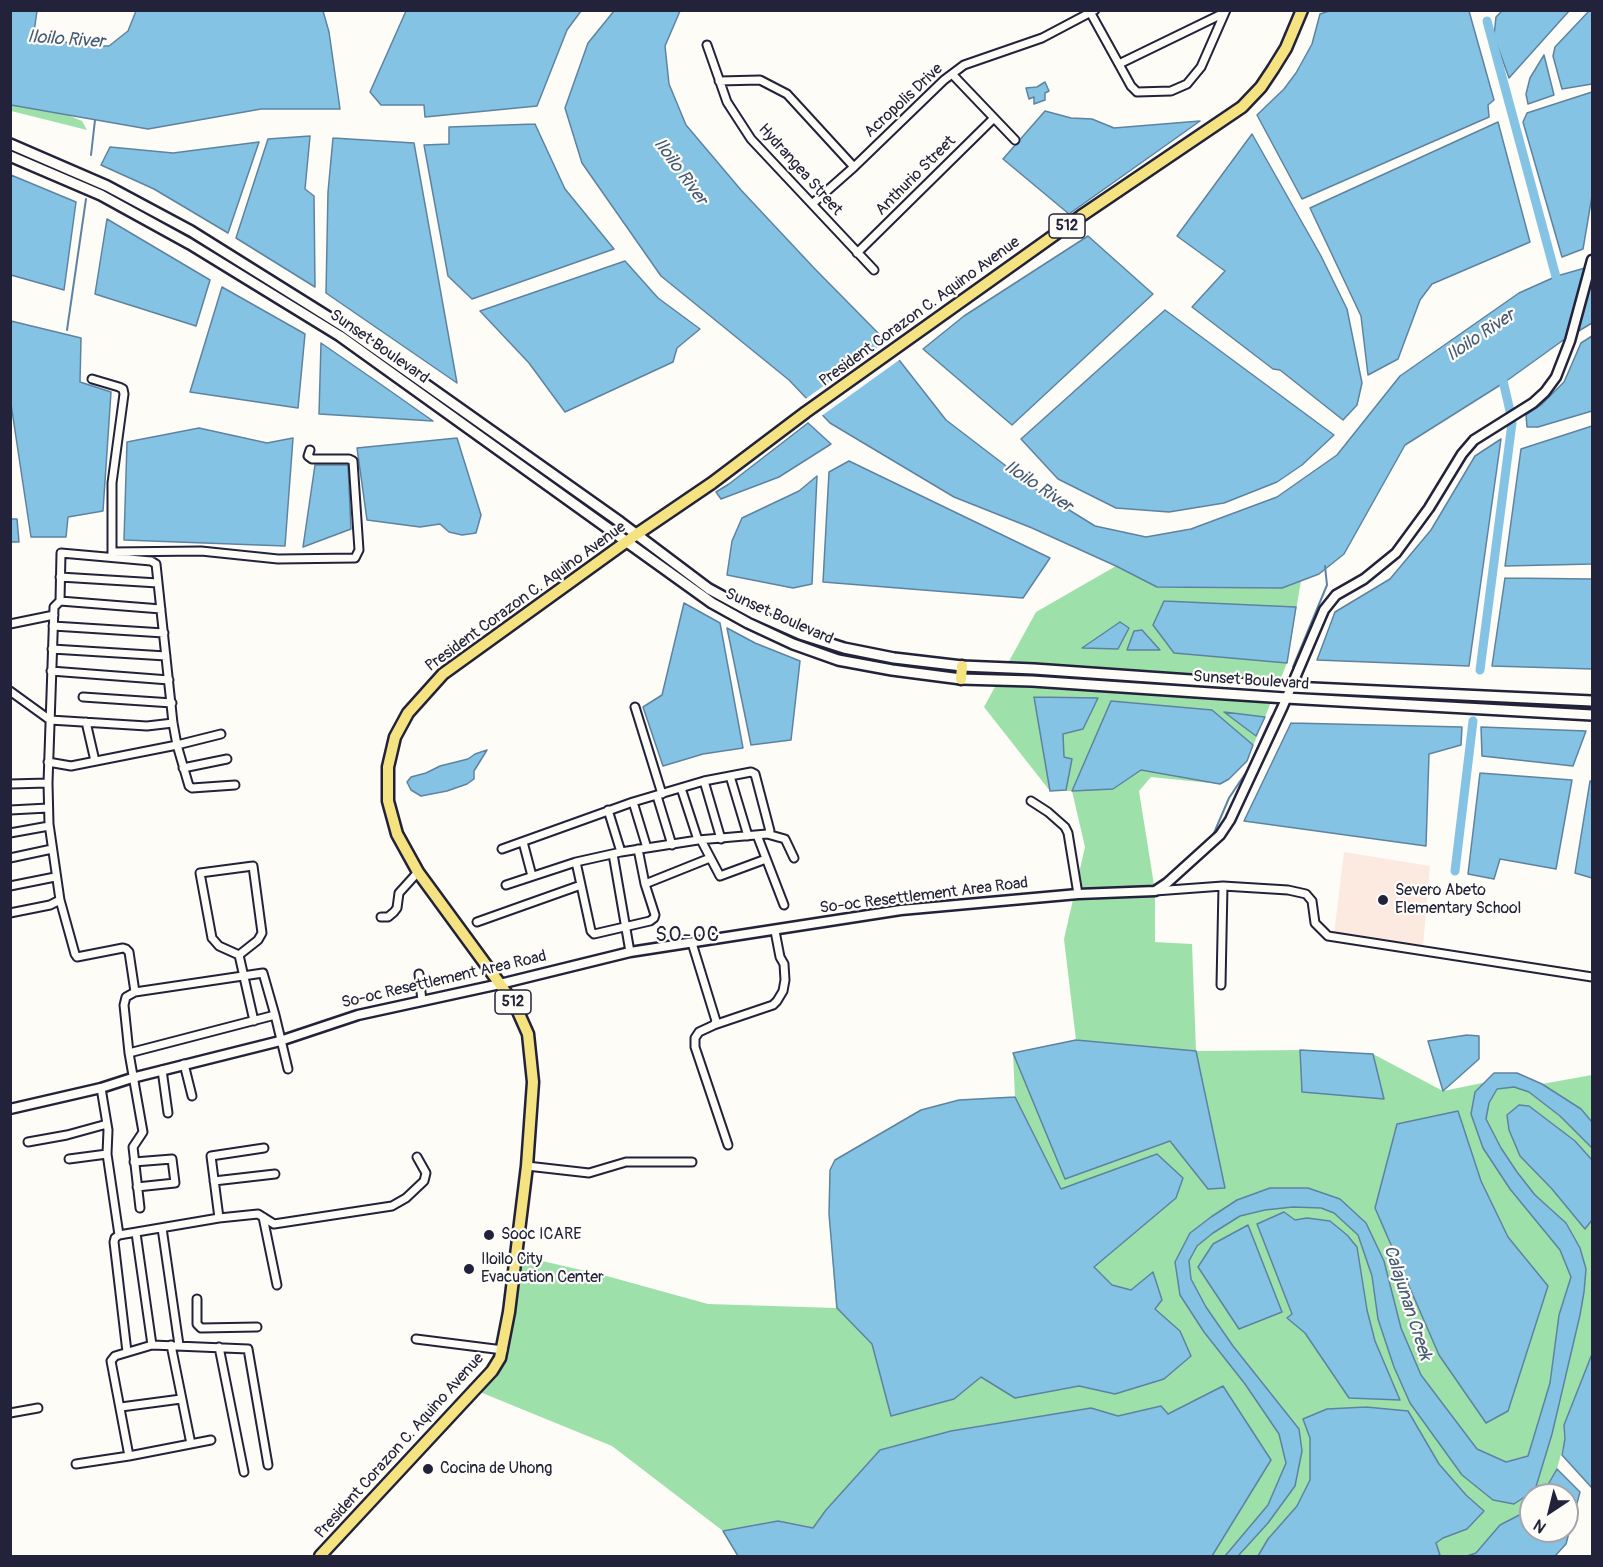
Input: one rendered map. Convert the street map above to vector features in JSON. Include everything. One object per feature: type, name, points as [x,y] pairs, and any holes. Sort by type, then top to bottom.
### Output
[{"type":"main road","name":"President Corazon C. Aquino Avenue","points":[[320,1557],[492,1371],[503,1350],[526,1166],[533,1082],[528,1034],[516,1007],[418,872],[397,834],[388,801],[388,767],[395,737],[408,713],[442,674],[712,483],[806,412],[1081,216],[1242,107],[1261,87],[1286,48],[1302,10]]},
{"type":"main road","name":"Sunset Boulevard","points":[[10,144],[107,186],[191,231],[346,328],[637,534],[709,589],[756,615],[800,634],[844,648],[894,658],[962,666],[1291,687],[1593,701]]},
{"type":"main road","name":"Sunset Boulevard","points":[[10,156],[101,195],[190,244],[340,336],[712,603],[747,623],[793,644],[838,660],[961,679],[1032,681],[1593,715]]},
{"type":"main road","points":[[316,322],[321,313]]},
{"type":"main road","points":[[961,679],[962,666]]},
{"type":"street","points":[[1091,11],[1119,64],[1137,92],[1172,91],[1187,84],[1201,68],[1225,12]]},
{"type":"street","name":"Acropolis Drive","points":[[812,204],[964,65],[1042,38],[1091,11]]},
{"type":"street","points":[[1119,64],[1225,12]]},
{"type":"street","name":"Hydrangea Street","points":[[707,45],[727,102],[751,139],[874,270]]},
{"type":"street","points":[[952,74],[1015,140]]},
{"type":"street","points":[[719,81],[760,80],[788,94],[854,167]]},
{"type":"street","name":"Anthurio Street","points":[[857,253],[994,118]]},
{"type":"street","points":[[1155,891],[1167,884],[1220,835],[1243,795],[1324,610],[1336,595],[1364,579],[1395,553],[1429,508],[1462,454],[1474,440],[1533,403],[1545,392],[1556,376],[1570,341],[1593,260]]},
{"type":"street","points":[[92,379],[119,387],[124,393],[112,483],[112,555]]},
{"type":"street","points":[[135,992],[129,952],[126,949],[77,957],[55,877],[49,826],[48,762],[54,607],[60,601],[61,553],[112,555],[201,551],[278,559],[355,558],[359,550],[353,461],[349,459],[312,459],[308,456],[310,450]]},
{"type":"street","points":[[112,555],[155,562],[173,723],[189,786],[192,788],[235,785]]},
{"type":"street","points":[[60,577],[158,583]]},
{"type":"street","points":[[60,601],[161,609]]},
{"type":"street","points":[[10,624],[54,615]]},
{"type":"street","points":[[53,626],[164,633]]},
{"type":"street","points":[[52,649],[166,656]]},
{"type":"street","points":[[51,671],[169,680]]},
{"type":"street","points":[[10,691],[50,720],[147,726],[173,723]]},
{"type":"street","points":[[83,697],[172,703]]},
{"type":"street","points":[[635,707],[672,845]]},
{"type":"street","points":[[86,722],[95,761]]},
{"type":"street","points":[[48,762],[71,766],[221,734]]},
{"type":"street","points":[[183,768],[227,759]]},
{"type":"street","points":[[502,849],[633,802],[704,781],[751,772],[755,774],[770,831],[767,834]]},
{"type":"street","points":[[730,776],[748,836]]},
{"type":"street","points":[[704,781],[721,839]]},
{"type":"street","points":[[10,784],[48,783]]},
{"type":"street","points":[[681,788],[699,840],[719,875],[722,876],[766,859]]},
{"type":"street","points":[[1031,801],[1065,827],[1068,833],[1078,894]]},
{"type":"street","points":[[633,802],[647,848]]},
{"type":"street","points":[[10,810],[48,808]]},
{"type":"street","points":[[608,810],[617,853],[630,952]]},
{"type":"street","points":[[10,833],[49,826]]},
{"type":"street","points":[[506,885],[576,862],[638,849],[699,840],[767,834],[785,839],[794,858]]},
{"type":"street","points":[[757,835],[784,905]]},
{"type":"street","points":[[523,842],[532,876]]},
{"type":"street","points":[[10,858],[52,849]]},
{"type":"street","points":[[576,862],[593,933],[625,927],[650,921],[655,915],[645,884],[638,849]]},
{"type":"street","points":[[645,884],[710,858]]},
{"type":"street","points":[[253,866],[262,933],[258,940],[239,956],[219,946],[212,938],[200,873],[253,866]]},
{"type":"street","points":[[381,917],[388,917],[394,912],[397,908],[399,893],[418,872]]},
{"type":"street","points":[[10,886],[55,877]]},
{"type":"street","points":[[477,922],[581,885]]},
{"type":"street","points":[[1155,891],[1223,886],[1288,890],[1306,894],[1312,901],[1315,923],[1328,936],[1593,977]]},
{"type":"street","points":[[1221,985],[1223,886]]},
{"type":"street","name":"So-oc Resettlement Area Road","points":[[10,1109],[101,1088],[184,1064],[280,1041],[358,1015],[500,984],[630,952],[901,910],[1078,894],[1155,891]]},
{"type":"street","points":[[10,913],[50,905],[60,900]]},
{"type":"street","points":[[728,1145],[695,1047],[695,1038],[699,1032],[714,1025],[772,1005],[777,1001],[783,991],[784,964],[780,957],[775,931]]},
{"type":"street","points":[[692,943],[716,1021],[714,1025]]},
{"type":"street","points":[[239,956],[254,1021]]},
{"type":"street","points":[[140,1208],[133,1147],[143,1132],[132,1078],[124,1005],[126,998],[135,992],[263,973],[288,1069]]},
{"type":"street","points":[[418,974],[422,1001]]},
{"type":"street","points":[[129,1053],[275,1015]]},
{"type":"street","points":[[184,1064],[192,1096]]},
{"type":"street","points":[[162,1070],[168,1113]]},
{"type":"street","points":[[101,1088],[107,1124],[107,1154],[119,1235]]},
{"type":"street","points":[[28,1142],[67,1135],[107,1124]]},
{"type":"street","points":[[219,1218],[211,1156],[264,1148]]},
{"type":"street","points":[[69,1159],[107,1154]]},
{"type":"street","points":[[127,1352],[114,1242],[119,1235],[219,1218],[262,1215],[274,1224],[392,1206],[406,1198],[424,1181],[426,1173],[417,1157]]},
{"type":"street","points":[[134,1161],[172,1158],[175,1183],[138,1187]]},
{"type":"street","points":[[526,1166],[589,1173],[626,1162],[692,1162]]},
{"type":"street","points":[[214,1181],[275,1174]]},
{"type":"street","points":[[262,1215],[277,1285]]},
{"type":"street","points":[[162,1228],[181,1399],[191,1444]]},
{"type":"street","points":[[136,1233],[152,1345]]},
{"type":"street","points":[[197,1299],[197,1324],[201,1328],[257,1327]]},
{"type":"street","points":[[417,1339],[503,1350]]},
{"type":"street","points":[[129,1456],[111,1361],[115,1356],[152,1345],[219,1347],[248,1349],[268,1465]]},
{"type":"street","points":[[219,1347],[244,1472]]},
{"type":"street","points":[[121,1407],[181,1399]]},
{"type":"street","points":[[10,1413],[38,1408]]},
{"type":"street","points":[[76,1464],[211,1440]]},
{"type":"shaded area","name":"Severo Abeto Elementary School","points":[[1344,852],[1430,866],[1423,947],[1334,934]]},
{"type":"green space","points":[[10,96],[42,104],[82,121],[87,130],[11,111]]},
{"type":"green space","points":[[1116,566],[1157,587],[1282,588],[1301,581],[1287,663],[1247,761],[1229,779],[1220,784],[1151,777],[1139,791],[1155,891],[1155,942],[1192,944],[1196,1051],[1300,1050],[1373,1054],[1443,1091],[1497,1080],[1542,1084],[1592,1075],[1592,1354],[1564,1425],[1565,1439],[1557,1469],[1571,1483],[1519,1483],[1519,1543],[1566,1543],[1555,1556],[738,1556],[723,1531],[612,1446],[475,1390],[492,1371],[516,1255],[603,1275],[708,1304],[836,1308],[829,1214],[830,1170],[835,1160],[921,1110],[959,1100],[1015,1097],[1013,1053],[1076,1040],[1064,939],[1085,847],[1072,791],[1050,791],[984,707],[1036,612]]},
{"type":"water","points":[[406,10],[581,11],[567,30],[537,106],[425,117],[424,105],[381,105],[370,92]]},
{"type":"water","points":[[10,11],[37,11],[34,32],[78,46],[109,46],[128,31],[136,11],[323,11],[329,32],[340,109],[261,109],[148,129],[11,105]]},
{"type":"water","name":"Iloilo River","points":[[614,11],[680,11],[665,46],[669,84],[686,125],[741,190],[878,333],[946,420],[1040,492],[1095,526],[1146,537],[1191,529],[1277,497],[1337,455],[1400,376],[1519,293],[1557,276],[1592,266],[1592,323],[1562,341],[1505,382],[1405,445],[1344,554],[1319,574],[1282,588],[1157,587],[1032,528],[954,497],[830,423],[789,380],[661,276],[582,163],[565,108],[588,43]]},
{"type":"water","points":[[1329,11],[1469,11],[1494,100],[1488,105],[1489,117],[1302,199],[1257,115],[1284,89],[1296,73],[1312,44],[1320,14]]},
{"type":"water","points":[[1502,11],[1569,11],[1509,78],[1494,36],[1496,17]]},
{"type":"water","points":[[1589,11],[1592,11],[1592,84],[1562,89],[1553,56],[1555,47]]},
{"type":"water","points":[[1544,55],[1554,95],[1528,104],[1526,94],[1530,78]]},
{"type":"water","points":[[1045,82],[1049,91],[1045,93],[1045,100],[1034,104],[1034,97],[1029,99],[1026,88],[1037,87]]},
{"type":"water","points":[[1592,92],[1592,196],[1583,249],[1562,257],[1523,122],[1527,113]]},
{"type":"water","points":[[1045,111],[1071,118],[1092,119],[1114,128],[1200,121],[1069,214],[1003,159]]},
{"type":"water","points":[[1498,122],[1530,242],[1432,284],[1420,300],[1398,359],[1368,375],[1361,316],[1310,208]]},
{"type":"water","points":[[535,124],[565,189],[614,249],[472,299],[448,276],[424,145],[449,144],[449,127]]},
{"type":"water","points":[[1252,134],[1321,256],[1347,309],[1362,383],[1357,405],[1343,420],[1280,370],[1273,369],[1192,307],[1225,271],[1177,236]]},
{"type":"water","points":[[310,136],[305,189],[314,196],[315,287],[236,238],[268,139]]},
{"type":"water","points":[[333,138],[414,143],[457,383],[326,293],[328,192]]},
{"type":"water","points":[[259,142],[228,233],[154,189],[101,165],[110,147],[173,153]]},
{"type":"water","points":[[11,175],[76,202],[64,290],[11,275]]},
{"type":"water","points":[[107,219],[210,280],[196,326],[95,294]]},
{"type":"water","points":[[1088,236],[1153,294],[1012,425],[923,349],[964,316]]},
{"type":"water","points":[[625,261],[658,298],[700,329],[677,348],[673,362],[565,412],[529,363],[480,311]]},
{"type":"water","points":[[222,287],[305,334],[298,408],[190,392]]},
{"type":"water","points":[[1165,310],[1334,435],[1302,465],[1277,482],[1224,503],[1169,512],[1116,508],[1058,479],[1021,439]]},
{"type":"water","points":[[11,321],[81,338],[80,382],[111,392],[103,511],[68,517],[66,537],[31,537],[11,404]]},
{"type":"water","points":[[1592,336],[1592,411],[1538,427],[1527,427],[1526,415],[1541,405],[1564,382],[1581,343]]},
{"type":"water","points":[[321,343],[376,381],[433,421],[319,414]]},
{"type":"water","points":[[808,423],[831,444],[779,477],[721,499],[716,492]]},
{"type":"water","points":[[1592,426],[1592,564],[1505,566],[1521,449]]},
{"type":"water","points":[[199,428],[267,443],[293,438],[285,546],[124,540],[127,442]]},
{"type":"water","points":[[457,438],[481,515],[476,533],[462,535],[449,532],[440,524],[420,527],[367,520],[357,448]]},
{"type":"water","points":[[1501,439],[1469,666],[1317,660],[1335,612],[1390,579],[1431,530],[1475,456]]},
{"type":"water","points":[[849,461],[1050,558],[1023,598],[823,582],[829,472]]},
{"type":"water","points":[[315,465],[348,465],[351,529],[303,547]]},
{"type":"water","points":[[817,476],[812,584],[793,588],[727,575],[732,541],[742,518],[799,491]]},
{"type":"water","points":[[10,519],[17,519],[19,542],[11,542]]},
{"type":"water","points":[[1505,578],[1592,579],[1592,669],[1492,666]]},
{"type":"water","points":[[1164,601],[1296,607],[1287,663],[1174,653],[1153,625]]},
{"type":"water","points":[[684,603],[720,623],[743,748],[703,754],[663,766],[643,707],[662,695]]},
{"type":"water","points":[[1120,622],[1129,628],[1118,649],[1082,648]]},
{"type":"water","points":[[727,628],[755,643],[800,661],[791,740],[751,745]]},
{"type":"water","points":[[1142,630],[1160,650],[1127,650],[1134,631]]},
{"type":"water","points":[[1034,697],[1098,698],[1083,729],[1063,734],[1064,757],[1072,759],[1066,790],[1050,791]]},
{"type":"water","points":[[1111,701],[1212,710],[1253,745],[1247,761],[1229,779],[1220,784],[1141,770],[1113,789],[1072,791]]},
{"type":"water","points":[[1224,712],[1265,717],[1256,736]]},
{"type":"water","points":[[1291,723],[1462,727],[1461,745],[1429,754],[1426,846],[1244,821]]},
{"type":"water","points":[[1481,727],[1586,731],[1573,766],[1482,756]]},
{"type":"water","points":[[487,750],[474,771],[474,779],[467,784],[421,796],[411,790],[407,782],[411,777],[468,759]]},
{"type":"water","points":[[1480,773],[1572,780],[1556,869],[1500,859],[1494,879],[1468,874]]},
{"type":"water","points":[[1590,781],[1592,781],[1592,878],[1575,873]]},
{"type":"water","points":[[1467,1035],[1479,1036],[1479,1059],[1443,1091],[1428,1041]]},
{"type":"water","points":[[1076,1040],[1196,1051],[1225,1188],[1208,1189],[1170,1141],[1065,1179],[1013,1053]]},
{"type":"water","points":[[1300,1050],[1373,1054],[1384,1099],[1302,1092]]},
{"type":"water","points":[[1494,1073],[1517,1073],[1542,1084],[1581,1109],[1592,1122],[1592,1148],[1560,1116],[1529,1092],[1514,1087],[1497,1089],[1489,1103],[1486,1119],[1517,1172],[1535,1195],[1566,1223],[1580,1248],[1586,1269],[1580,1315],[1552,1434],[1537,1483],[1519,1483],[1519,1501],[1514,1504],[1493,1500],[1462,1475],[1410,1403],[1394,1367],[1378,1319],[1372,1276],[1358,1235],[1334,1213],[1321,1208],[1293,1207],[1265,1210],[1240,1216],[1213,1233],[1197,1246],[1189,1261],[1191,1279],[1206,1307],[1233,1346],[1299,1429],[1302,1451],[1295,1486],[1268,1523],[1238,1556],[1225,1556],[1268,1505],[1286,1463],[1279,1434],[1245,1384],[1204,1332],[1180,1295],[1175,1262],[1190,1233],[1237,1200],[1270,1188],[1308,1188],[1340,1199],[1366,1223],[1384,1261],[1401,1328],[1421,1375],[1477,1449],[1506,1462],[1528,1456],[1550,1383],[1559,1315],[1571,1277],[1560,1250],[1510,1189],[1483,1148],[1471,1114],[1475,1092]]},
{"type":"water","points":[[1015,1097],[1061,1189],[1157,1154],[1183,1178],[1176,1198],[1094,1267],[1112,1285],[1131,1290],[1153,1272],[1162,1300],[1155,1309],[1180,1331],[1191,1356],[1164,1379],[1115,1394],[1079,1386],[1015,1398],[981,1377],[954,1399],[891,1416],[872,1344],[837,1308],[829,1214],[830,1170],[835,1160],[921,1110],[959,1100]]},
{"type":"water","points":[[1519,1105],[1529,1106],[1575,1141],[1592,1160],[1592,1220],[1585,1229],[1552,1189],[1520,1156],[1509,1130],[1507,1115]]},
{"type":"water","points":[[1458,1111],[1481,1181],[1508,1237],[1548,1286],[1508,1411],[1486,1423],[1439,1355],[1375,1208],[1397,1124]]},
{"type":"water","points":[[1284,1212],[1295,1220],[1307,1218],[1330,1221],[1357,1247],[1367,1310],[1375,1341],[1400,1400],[1349,1398],[1305,1333],[1287,1318],[1292,1314],[1257,1224]]},
{"type":"water","points":[[1248,1225],[1282,1312],[1239,1329],[1198,1267],[1213,1244]]},
{"type":"water","points":[[1592,1354],[1592,1488],[1562,1455],[1565,1439],[1564,1425]]},
{"type":"water","points":[[1223,1386],[1271,1460],[1212,1556],[738,1556],[723,1531],[778,1521],[813,1528],[826,1510],[880,1450],[951,1431],[1091,1408],[1118,1416],[1161,1406],[1168,1414]]},
{"type":"water","points":[[1366,1407],[1408,1411],[1439,1464],[1466,1495],[1484,1511],[1467,1529],[1436,1543],[1440,1555],[1437,1556],[1258,1556],[1268,1539],[1297,1506],[1310,1480],[1310,1438],[1303,1419],[1327,1409]]},
{"type":"water","points":[[1557,1469],[1571,1483],[1549,1483]]},
{"type":"water","points":[[1519,1515],[1519,1543],[1566,1544],[1555,1556],[1467,1556],[1476,1553],[1500,1525]]},
{"type":"pier","points":[[888,340],[902,358],[820,417],[804,400]]},
{"type":"waterway","points":[[1487,21],[1559,288]]},
{"type":"waterway","points":[[91,155],[95,120]]},
{"type":"waterway","points":[[67,330],[86,199]]},
{"type":"waterway","points":[[1501,372],[1510,411]]},
{"type":"waterway","points":[[1480,670],[1512,423]]},
{"type":"waterway","points":[[1293,667],[1327,585],[1325,566]]},
{"type":"waterway","points":[[1214,833],[1229,798],[1247,771],[1272,716]]},
{"type":"waterway","points":[[1455,871],[1473,721]]},
{"type":"place","name":"Severo Abeto Elementary School","points":[[1383,900]]},
{"type":"place","name":"Sooc ICARE","points":[[489,1235]]},
{"type":"place","name":"Iloilo City Evacuation Center","points":[[469,1269]]},
{"type":"place","name":"Cocina de Uhong","points":[[428,1469]]},
{"type":"district","name":"SO-OC","points":[[688,936]]},
{"type":"water label","name":"Calajunan Creek","points":[[1407,1303]]}]
